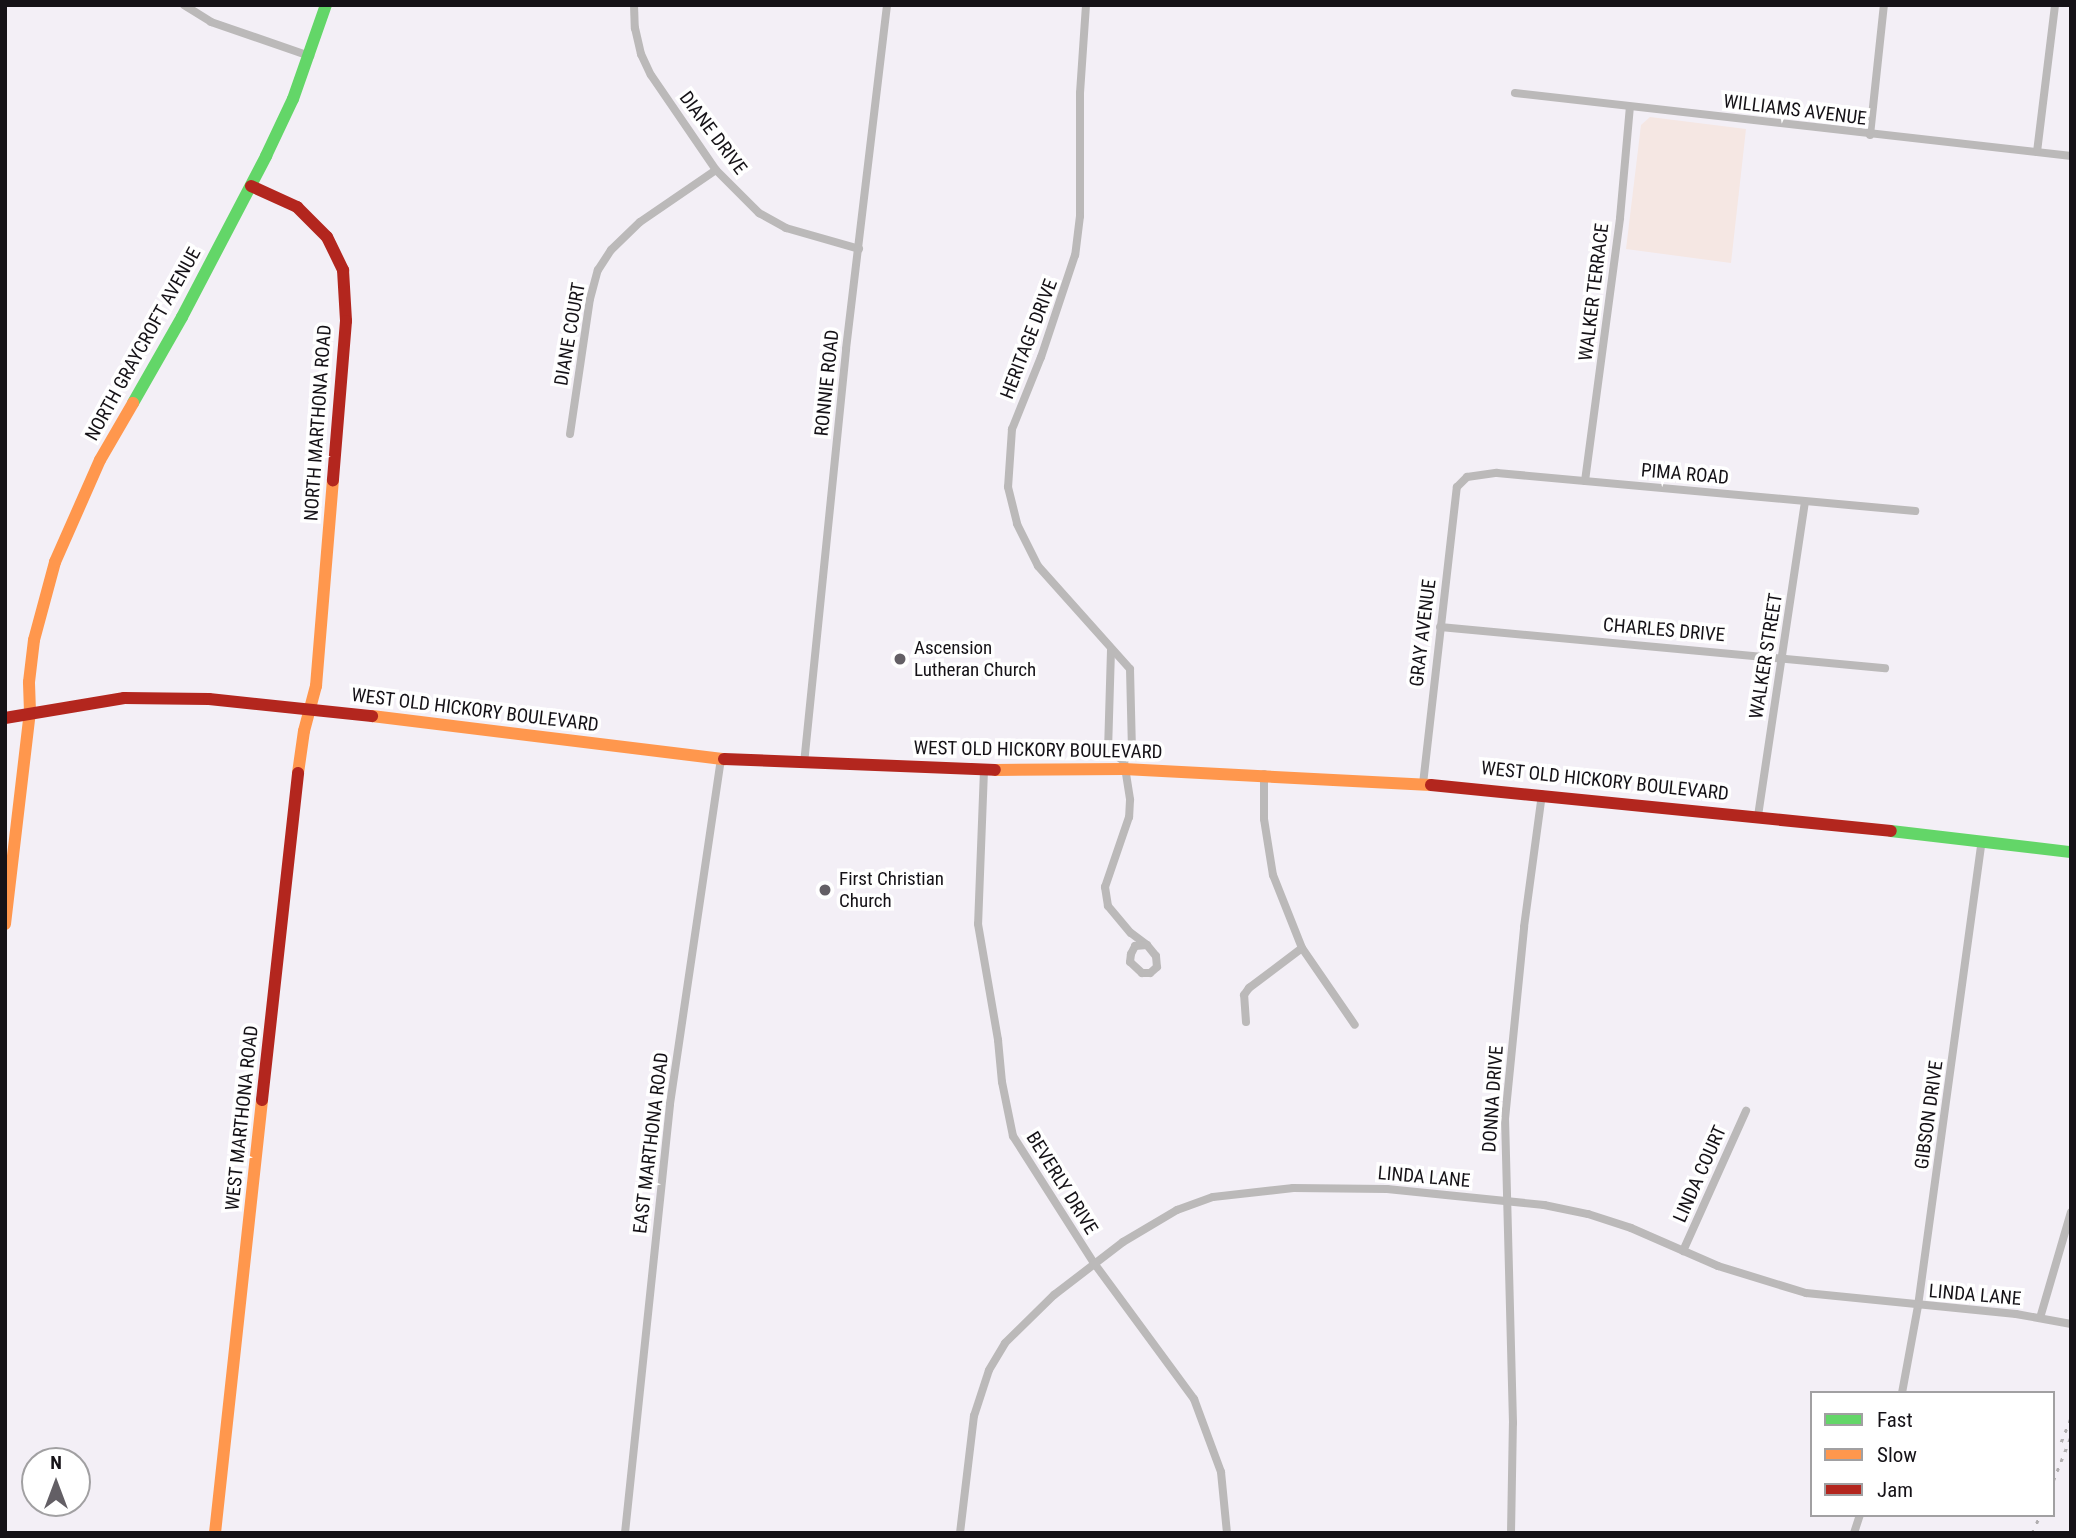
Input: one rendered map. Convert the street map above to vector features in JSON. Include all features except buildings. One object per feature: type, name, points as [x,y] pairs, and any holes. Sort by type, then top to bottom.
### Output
[{"type":"main road","name":"NORTH GRAYCROFT AVENUE","points":[[5,924],[30,712],[29,682],[34,640],[45,595],[66,533],[100,460],[182,317],[251,186],[293,99],[326,5]]},
{"type":"main road","name":"NORTH MARTHONA ROAD","points":[[251,186],[274,194],[315,222],[332,245],[343,270],[346,321],[316,686],[311,708]]},
{"type":"main road","name":"WEST OLD HICKORY BOULEVARD","points":[[5,718],[124,698],[209,699],[311,708],[721,759],[984,770],[1124,765],[1423,783],[1758,816],[2071,852]]},
{"type":"main road","name":"WEST MARTHONA ROAD","points":[[215,1533],[290,836],[304,731],[311,708]]},
{"type":"street","points":[[184,5],[211,22],[310,56]]},
{"type":"street","name":"DIANE DRIVE","points":[[634,5],[635,27],[651,75],[716,170],[758,213],[786,228],[859,249]]},
{"type":"street","name":"RONNIE ROAD","points":[[804,764],[846,349],[887,5]]},
{"type":"street","name":"HERITAGE DRIVE","points":[[1086,5],[1080,93],[1080,216],[1075,255],[1041,357],[1018,409],[1008,453],[1007,475],[1011,507],[1030,554],[1048,579],[1103,636],[1111,650],[1130,669],[1132,751],[1124,765]]},
{"type":"street","points":[[1870,135],[1884,5]]},
{"type":"street","points":[[2037,152],[2055,5]]},
{"type":"street","name":"WILLIAMS AVENUE","points":[[1515,93],[2071,156]]},
{"type":"street","name":"WALKER TERRACE","points":[[1585,481],[1620,218],[1630,107]]},
{"type":"street","name":"DIANE COURT","points":[[570,433],[590,299],[598,270],[611,250],[640,222],[716,170]]},
{"type":"street","name":"PIMA ROAD","points":[[1457,486],[1467,477],[1480,473],[1915,511]]},
{"type":"street","name":"GRAY AVENUE","points":[[1423,783],[1457,486]]},
{"type":"street","name":"WALKER STREET","points":[[1758,816],[1805,502]]},
{"type":"street","name":"CHARLES DRIVE","points":[[1440,627],[1783,656],[1885,668]]},
{"type":"street","name":"HERITAGE DRIVE","points":[[1111,650],[1108,750],[1124,765],[1130,800],[1129,817],[1105,887],[1108,906],[1131,933],[1147,945]]},
{"type":"street","name":"EAST MARTHONA ROAD","points":[[625,1533],[670,1104],[721,759]]},
{"type":"street","name":"BEVERLY DRIVE","points":[[984,770],[978,924],[1013,1136],[1094,1263],[1194,1399],[1222,1472],[1227,1533]]},
{"type":"street","points":[[1264,774],[1264,819],[1273,875],[1302,948],[1355,1025]]},
{"type":"street","name":"DONNA DRIVE","points":[[1511,1533],[1513,1423],[1505,1200],[1509,1071],[1542,794]]},
{"type":"street","name":"GIBSON DRIVE","points":[[1902,1391],[1919,1306],[1982,841]]},
{"type":"street","points":[[1246,1022],[1244,995],[1249,988],[1302,948]]},
{"type":"street","name":"LINDA COURT","points":[[1683,1251],[1746,1111]]},
{"type":"street","name":"LINDA LANE","points":[[960,1533],[974,1416],[992,1362],[1020,1326],[1094,1263],[1177,1210],[1198,1201],[1252,1191],[1387,1189],[1505,1200],[1588,1214],[1631,1228],[1738,1274],[1806,1293],[2040,1318],[2071,1324]]},
{"type":"street","points":[[2040,1318],[2071,1212]]},
{"type":"shaded area","points":[[1650,117],[1746,129],[1731,263],[1626,249],[1641,125]]},
{"type":"railway","points":[[2061,1442],[2071,1417]]},
{"type":"railway","points":[[2055,1476],[2071,1436]]},
{"type":"railway","points":[[2032,1533],[2039,1517]]},
{"type":"traffic: fast","points":[[133,403],[182,317],[266,156],[293,99],[326,5]]},
{"type":"traffic: fast","points":[[1891,831],[2071,852]]},
{"type":"traffic: slow","points":[[5,924],[30,712],[29,682],[34,640],[55,562],[100,460],[133,403]]},
{"type":"traffic: slow","points":[[298,773],[304,731],[316,686],[333,480]]},
{"type":"traffic: slow","points":[[372,716],[724,759]]},
{"type":"traffic: slow","points":[[995,770],[1124,769],[1431,785]]},
{"type":"traffic: slow","points":[[215,1533],[262,1100]]},
{"type":"traffic: jam","points":[[251,186],[297,207],[327,237],[343,270],[346,321],[333,480]]},
{"type":"traffic: jam","points":[[5,718],[124,698],[209,699],[372,716]]},
{"type":"traffic: jam","points":[[724,759],[995,770]]},
{"type":"traffic: jam","points":[[262,1100],[298,773]]},
{"type":"traffic: jam","points":[[1431,785],[1891,831]]},
{"type":"place","name":"Ascension Lutheran Church","points":[[900,659]]},
{"type":"place","name":"First Christian Church","points":[[825,890]]}]
